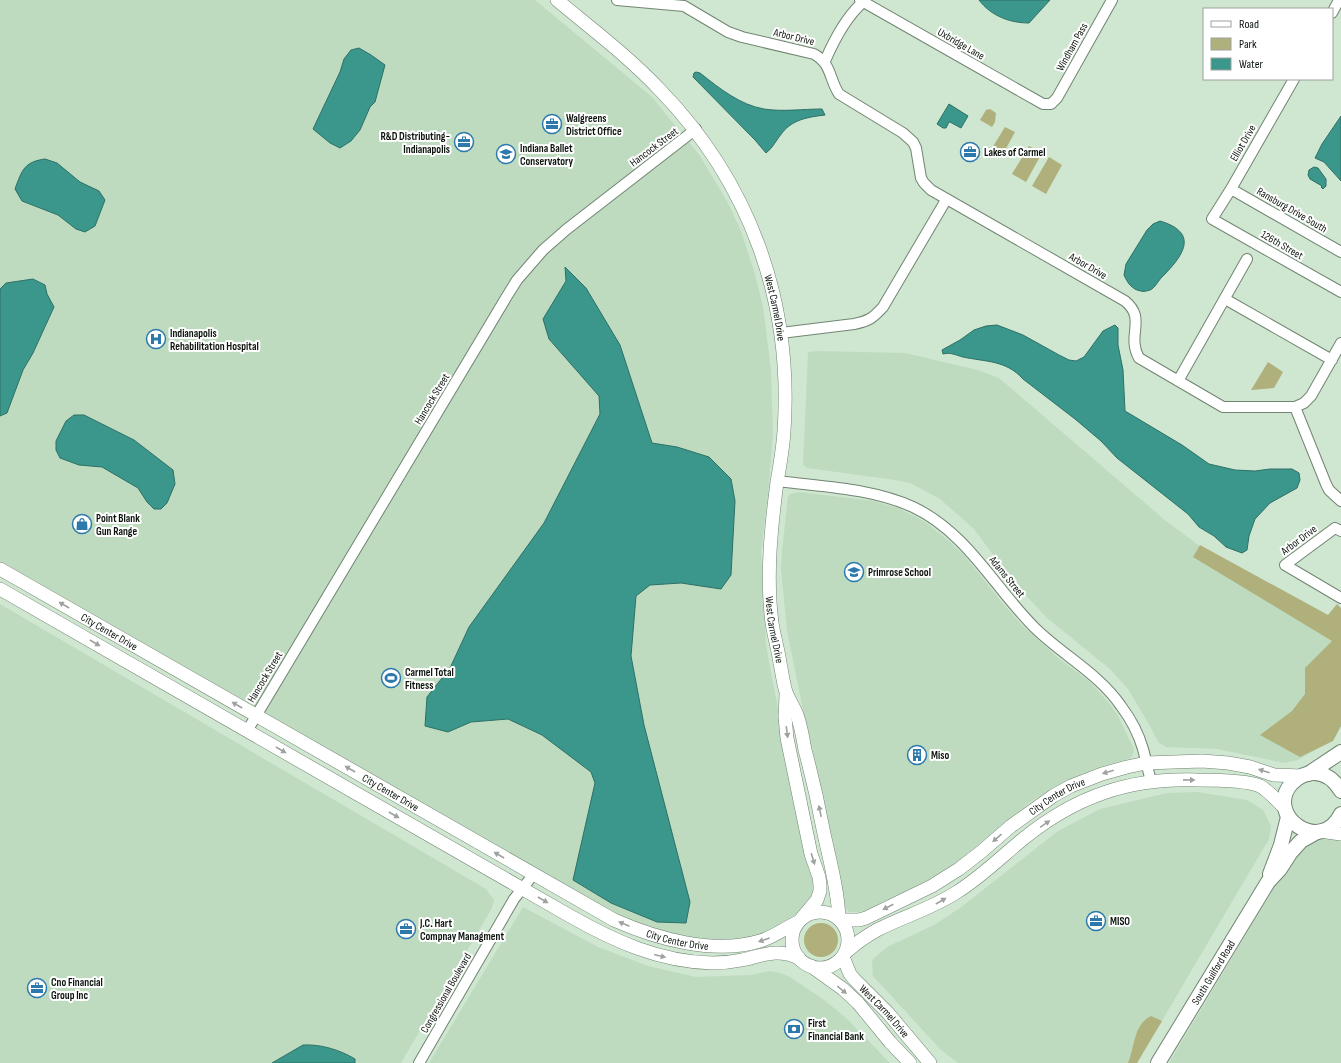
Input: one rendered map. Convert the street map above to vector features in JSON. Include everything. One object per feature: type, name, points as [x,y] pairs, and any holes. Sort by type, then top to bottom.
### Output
[{"type":"main road","points":[[1305,775],[1341,752]]},
{"type":"main road","points":[[1305,775],[1325,775],[1335,782],[1341,791]]},
{"type":"main road","name":"South Guilford Road","points":[[1268,882],[1281,845],[1287,812],[1285,797],[1287,791],[1293,782],[1305,775]]},
{"type":"main road","points":[[1287,812],[1292,822],[1300,829],[1318,832]]},
{"type":"main road","name":"South Guilford Road","points":[[1158,1063],[1268,882],[1280,868],[1290,852],[1301,841],[1336,823],[1341,814]]},
{"type":"street","name":"West Carmel Drive","points":[[557,0],[648,78],[696,129],[736,192],[754,231],[771,282],[781,333],[784,368],[784,432],[771,538],[770,586],[772,623],[786,693],[785,717],[787,738],[811,854],[819,877],[820,885],[820,892],[817,900],[800,920]]},
{"type":"street","name":"Arbor Drive","points":[[617,0],[684,6],[728,32],[742,37],[814,54],[824,61],[829,68],[835,88],[840,94],[903,133],[913,142],[916,148],[921,178],[931,190],[946,200],[1125,301],[1134,311],[1136,322],[1134,344],[1139,358],[1223,407],[1295,407]]},
{"type":"street","name":"Windham Pass","points":[[1051,104],[1057,98],[1112,0]]},
{"type":"street","points":[[824,61],[847,20],[861,1]]},
{"type":"street","name":"Uxbridge Lane","points":[[861,1],[1043,104],[1051,104]]},
{"type":"street","points":[[1333,12],[1340,1]]},
{"type":"street","name":"Elliot Drive","points":[[1212,219],[1293,80]]},
{"type":"street","name":"Hancock Street","points":[[247,731],[518,280],[543,250],[567,229],[696,129]]},
{"type":"street","name":"Ransburg Drive South","points":[[1230,189],[1341,252]]},
{"type":"street","points":[[781,333],[854,324],[874,317],[883,307],[946,200]]},
{"type":"street","name":"126th Street","points":[[1212,219],[1341,292]]},
{"type":"street","points":[[1178,381],[1247,259]]},
{"type":"street","points":[[1225,299],[1332,360]]},
{"type":"street","points":[[1341,343],[1311,396],[1304,403],[1295,407],[1326,484],[1341,501]]},
{"type":"street","name":"Adams Street","points":[[778,481],[853,490],[896,500],[931,517],[947,528],[962,542],[1037,630],[1106,687],[1122,706],[1143,748],[1151,781]]},
{"type":"street","name":"Arbor Drive","points":[[1341,531],[1335,528],[1285,565],[1341,598]]},
{"type":"street","name":"City Center Drive","points":[[0,569],[533,875],[614,920],[641,932],[679,942],[720,946],[741,945],[754,943],[773,936],[800,920]]},
{"type":"street","name":"City Center Drive","points":[[0,589],[613,939],[634,948],[661,956],[689,961],[710,963],[730,962],[776,952],[799,958]]},
{"type":"street","name":"West Carmel Drive","points":[[786,693],[797,715],[815,788],[834,879],[840,919]]},
{"type":"street","name":"City Center Drive","points":[[840,919],[859,920],[866,918],[932,886],[965,865],[1011,826],[1053,796],[1071,786],[1102,774],[1146,763],[1202,761],[1222,762],[1250,767],[1274,775],[1305,775]]},
{"type":"street","name":"City Center Drive","points":[[844,955],[857,943],[875,931],[935,905],[957,892],[984,872],[1023,838],[1062,812],[1089,798],[1112,790],[1131,784],[1185,779],[1252,783],[1266,790],[1287,812]]},
{"type":"street","points":[[1318,832],[1341,834]]},
{"type":"street","name":"Congressional Boulevard","points":[[419,1063],[514,899],[533,875]]},
{"type":"street","points":[[823,912],[840,919],[848,934],[848,945],[844,955],[838,962],[827,967],[819,968],[811,966],[799,958],[793,946],[792,938],[794,929],[800,920],[809,914],[823,912]]},
{"type":"street","name":"West Carmel Drive","points":[[844,955],[850,974],[885,1010],[930,1063]]},
{"type":"street","name":"West Carmel Drive","points":[[811,966],[858,1003],[890,1042],[910,1063]]},
{"type":"shaded area","points":[[0,0],[535,0],[652,97],[700,156],[727,201],[741,231],[755,274],[763,307],[771,370],[773,433],[768,495],[761,551],[766,645],[806,860],[815,882],[811,897],[804,908],[787,921],[761,936],[713,942],[635,925],[0,564]]},
{"type":"shaded area","points":[[808,352],[905,353],[978,370],[999,378],[1166,521],[1236,573],[1341,641],[1329,742],[1298,760],[1285,763],[1217,749],[1166,747],[1158,742],[1128,689],[1110,669],[1047,618],[1018,587],[973,528],[940,499],[910,483],[807,468],[803,464]]},
{"type":"shaded area","points":[[799,492],[874,501],[898,508],[924,521],[964,555],[1020,623],[1057,657],[1090,682],[1109,703],[1118,716],[1133,747],[1134,751],[1131,758],[1082,774],[1051,789],[1030,802],[957,862],[937,875],[915,888],[884,901],[871,909],[858,912],[849,912],[845,907],[831,848],[787,631],[781,569],[782,552],[788,496]]},
{"type":"shaded area","points":[[0,604],[486,889],[494,900],[492,908],[401,1063],[0,1063]]},
{"type":"shaded area","points":[[1197,792],[1247,800],[1263,810],[1271,826],[1269,839],[1137,1063],[958,1063],[940,1049],[873,976],[872,960],[887,947],[934,925],[960,908],[1058,831],[1100,809],[1167,793]]},
{"type":"shaded area","points":[[1332,838],[1341,840],[1341,1063],[1169,1063],[1287,862],[1310,841]]},
{"type":"shaded area","points":[[523,907],[598,947],[648,966],[696,977],[752,975],[770,971],[790,977],[823,999],[846,1018],[890,1063],[429,1063]]},
{"type":"green space","points":[[990,109],[996,113],[995,122],[992,127],[980,120],[986,110]]},
{"type":"green space","points":[[1005,127],[1015,132],[1003,154],[992,148]]},
{"type":"green space","points":[[1029,146],[1042,153],[1026,182],[1012,174]]},
{"type":"green space","points":[[1049,157],[1062,165],[1046,194],[1032,186]]},
{"type":"green space","points":[[1268,362],[1283,372],[1274,388],[1251,390]]},
{"type":"green space","points":[[1200,545],[1328,615],[1337,604],[1341,608],[1341,726],[1333,741],[1300,757],[1260,735],[1292,711],[1305,694],[1305,668],[1332,641],[1193,557]]},
{"type":"green space","points":[[818,923],[824,923],[833,928],[837,934],[837,946],[833,952],[824,957],[818,957],[809,952],[804,943],[804,937],[809,928]]},
{"type":"green space","points":[[1151,1016],[1162,1021],[1137,1063],[1128,1063],[1135,1037],[1141,1025]]},
{"type":"water","points":[[979,0],[1050,0],[1029,23],[1022,23],[1001,18],[984,6]]},
{"type":"water","points":[[359,48],[385,65],[375,102],[370,107],[360,130],[351,141],[340,148],[330,143],[313,129],[340,72],[344,59],[351,50]]},
{"type":"water","points":[[694,73],[700,73],[738,100],[755,107],[778,110],[822,109],[825,115],[807,118],[786,128],[766,153],[693,77]]},
{"type":"water","points":[[949,104],[968,116],[961,128],[950,122],[946,128],[943,128],[937,124]]},
{"type":"water","points":[[1341,116],[1341,181],[1324,162],[1315,158],[1322,144]]},
{"type":"water","points":[[45,159],[57,163],[80,182],[99,191],[105,200],[95,226],[85,232],[76,229],[58,215],[22,201],[15,189],[22,172],[32,162]]},
{"type":"water","points":[[1314,167],[1318,168],[1326,179],[1326,186],[1323,189],[1321,187],[1322,186],[1310,179],[1308,175],[1309,170]]},
{"type":"water","points":[[1160,221],[1172,226],[1180,232],[1184,238],[1184,246],[1176,261],[1153,288],[1145,291],[1135,289],[1130,285],[1124,275],[1126,264],[1147,230],[1153,224]]},
{"type":"water","points":[[565,267],[586,288],[620,345],[652,443],[677,447],[709,457],[731,479],[735,501],[731,575],[721,589],[681,583],[650,585],[636,596],[631,656],[644,725],[690,902],[686,923],[657,922],[611,903],[573,880],[595,783],[591,772],[542,735],[508,719],[471,722],[448,732],[425,726],[427,697],[450,668],[469,627],[544,523],[600,414],[599,396],[549,339],[543,319],[566,281]]},
{"type":"water","points":[[33,279],[45,285],[47,294],[54,307],[33,353],[23,370],[7,413],[0,416],[0,289],[6,283]]},
{"type":"water","points":[[997,325],[1023,335],[1069,360],[1076,361],[1084,357],[1103,331],[1115,325],[1118,328],[1118,345],[1123,370],[1125,411],[1182,445],[1209,464],[1235,470],[1255,471],[1292,469],[1299,473],[1300,480],[1297,488],[1270,503],[1255,519],[1249,536],[1247,550],[1242,553],[1226,547],[1214,536],[1199,527],[1188,514],[1117,458],[1101,441],[1075,419],[1010,368],[995,363],[946,353],[943,354],[942,350],[974,330],[986,326]]},
{"type":"water","points":[[74,415],[84,415],[134,440],[173,470],[175,484],[167,503],[161,509],[154,509],[147,502],[138,488],[102,467],[79,465],[60,458],[56,450],[56,441],[66,421]]},
{"type":"water","points":[[303,1045],[337,1050],[355,1059],[355,1063],[272,1063]]},
{"type":"place","name":"Walgreens District Office","points":[[552,124]]},
{"type":"place","name":"R&D Distributing- Indianapolis","points":[[464,142]]},
{"type":"place","name":"Lakes of Carmel","points":[[970,152]]},
{"type":"place","name":"Indiana Ballet Conservatory","points":[[506,154]]},
{"type":"place","name":"Indianapolis Rehabilitation Hospital","points":[[156,339]]},
{"type":"place","name":"Point Blank Gun Range","points":[[82,524]]},
{"type":"place","name":"Primrose School","points":[[854,572]]},
{"type":"place","name":"Carmel Total Fitness","points":[[391,678]]},
{"type":"place","name":"Miso","points":[[917,755]]},
{"type":"place","name":"MISO","points":[[1096,921]]},
{"type":"place","name":"J.C. Hart Compnay Managment","points":[[406,929]]},
{"type":"place","name":"Cno Financial Group Inc","points":[[37,988]]},
{"type":"place","name":"First Financial Bank","points":[[794,1029]]}]
